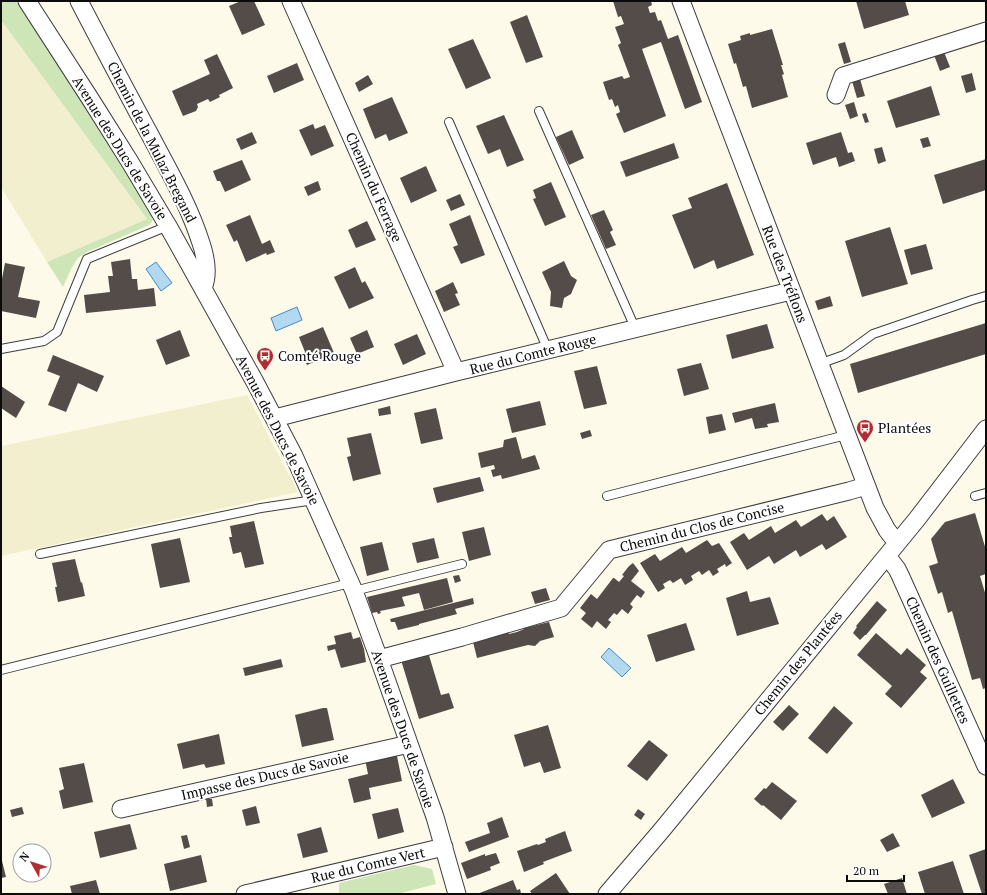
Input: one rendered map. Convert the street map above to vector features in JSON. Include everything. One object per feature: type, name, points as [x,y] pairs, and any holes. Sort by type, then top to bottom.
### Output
[{"type":"street","name":"Avenue des Ducs de Savoie","points":[[27,1],[130,162],[168,226],[275,418],[294,456],[352,587],[379,659],[444,847],[457,894]]},
{"type":"street","name":"Chemin de la Mulaz Bregand","points":[[79,1],[170,172],[196,227],[202,244],[206,263],[206,278],[203,288]]},
{"type":"street","name":"Chemin du Ferrage","points":[[291,1],[456,372]]},
{"type":"street","name":"Rue des Tréflons","points":[[681,1],[846,435],[866,486],[887,530],[892,550]]},
{"type":"street","points":[[836,95],[843,76],[986,31]]},
{"type":"street","name":"Rue du Comte Rouge","points":[[275,418],[456,372],[791,291]]},
{"type":"street","name":"Chemin des Plantées","points":[[607,894],[661,831],[892,550],[986,430]]},
{"type":"street","name":"Chemin du Clos de Concise","points":[[379,659],[462,637],[561,608],[609,550],[866,486]]},
{"type":"street","name":"Chemin des Guillettes","points":[[892,550],[897,569],[986,766]]},
{"type":"street","name":"Impasse des Ducs de Savoie","points":[[122,809],[409,744]]},
{"type":"street","name":"Rue du Comte Vert","points":[[245,894],[444,847]]},
{"type":"lane","points":[[539,111],[635,329]]},
{"type":"lane","points":[[449,122],[548,350]]},
{"type":"lane","points":[[1,349],[44,341],[57,332],[87,259],[168,226]]},
{"type":"lane","points":[[819,364],[844,355],[873,334],[986,296]]},
{"type":"lane","points":[[607,496],[846,435]]},
{"type":"lane","points":[[975,496],[986,493]]},
{"type":"lane","points":[[40,554],[262,508],[314,500]]},
{"type":"lane","points":[[1,670],[352,587],[462,564]]},
{"type":"shaded area","points":[[1,20],[147,219],[47,262],[1,187]]},
{"type":"shaded area","points":[[247,395],[298,492],[1,556],[1,446]]},
{"type":"green space","points":[[1,1],[16,1],[82,102],[151,213],[152,217],[151,224],[87,252],[78,258],[63,287],[47,262],[147,219],[1,20]]},
{"type":"green space","points":[[414,865],[432,869],[436,884],[397,894],[339,894],[339,883]]},
{"type":"water","points":[[156,262],[172,283],[161,291],[146,269]]},
{"type":"water","points":[[297,307],[302,320],[276,331],[271,318]]},
{"type":"water","points":[[609,648],[631,668],[622,677],[601,657]]},
{"type":"building","points":[[241,1],[254,1],[265,25],[242,35],[229,6]]},
{"type":"building","points":[[613,1],[651,1],[652,5],[648,7],[650,13],[655,12],[658,21],[661,20],[668,39],[678,35],[702,102],[685,109],[661,42],[642,49],[666,116],[624,133],[616,114],[620,112],[618,105],[615,107],[612,99],[609,100],[603,82],[622,76],[624,79],[630,77],[618,45],[621,43],[615,27],[624,24],[621,16],[618,17]]},
{"type":"building","points":[[856,1],[905,1],[909,15],[864,29]]},
{"type":"building","points":[[527,15],[543,57],[526,63],[510,22]]},
{"type":"building","points":[[772,29],[783,65],[781,65],[784,74],[782,75],[788,97],[752,108],[746,86],[743,87],[736,63],[734,64],[728,44],[741,40],[740,36]]},
{"type":"building","points":[[473,39],[491,78],[466,89],[448,49]]},
{"type":"building","points":[[845,42],[851,62],[844,64],[838,44]]},
{"type":"building","points":[[944,52],[950,67],[940,71],[934,55]]},
{"type":"building","points":[[217,54],[233,88],[219,95],[220,97],[210,102],[208,99],[197,104],[198,107],[196,111],[183,116],[172,91],[210,74],[204,60]]},
{"type":"building","points":[[297,63],[304,80],[274,93],[267,76]]},
{"type":"building","points":[[972,73],[976,90],[966,93],[961,76]]},
{"type":"building","points":[[368,75],[373,84],[359,92],[355,83]]},
{"type":"building","points":[[860,79],[865,96],[857,98],[852,81]]},
{"type":"building","points":[[931,86],[940,115],[896,128],[887,101]]},
{"type":"building","points":[[392,97],[408,133],[389,141],[386,134],[375,139],[363,109]]},
{"type":"building","points":[[854,102],[858,116],[850,119],[845,105]]},
{"type":"building","points":[[866,113],[869,122],[865,123],[862,114]]},
{"type":"building","points":[[504,115],[524,160],[507,167],[500,149],[488,154],[476,126]]},
{"type":"building","points":[[313,124],[315,129],[325,125],[334,146],[311,156],[299,130]]},
{"type":"building","points":[[572,130],[584,158],[569,165],[556,137]]},
{"type":"building","points":[[252,132],[257,143],[241,150],[236,139]]},
{"type":"building","points":[[841,132],[848,153],[852,152],[855,161],[839,167],[836,157],[813,165],[806,143]]},
{"type":"building","points":[[928,137],[931,146],[923,148],[920,139]]},
{"type":"building","points":[[674,143],[679,158],[626,177],[620,162]]},
{"type":"building","points":[[882,147],[886,161],[878,164],[874,149]]},
{"type":"building","points":[[986,159],[986,190],[943,204],[934,175]]},
{"type":"building","points":[[242,160],[251,180],[225,192],[220,181],[217,181],[213,171]]},
{"type":"building","points":[[426,166],[437,191],[411,203],[400,178]]},
{"type":"building","points":[[318,181],[321,190],[308,196],[304,187]]},
{"type":"building","points":[[551,182],[566,217],[545,226],[533,199],[536,198],[533,190]]},
{"type":"building","points":[[727,183],[754,255],[717,269],[714,260],[694,269],[672,215],[692,208],[688,198]]},
{"type":"building","points":[[460,194],[465,205],[451,211],[446,200]]},
{"type":"building","points":[[604,210],[613,230],[610,232],[616,245],[606,249],[591,215]]},
{"type":"building","points":[[250,215],[262,244],[270,240],[275,252],[267,255],[266,253],[246,262],[237,240],[234,242],[226,225]]},
{"type":"building","points":[[470,215],[485,255],[461,264],[453,247],[458,245],[449,224]]},
{"type":"building","points":[[367,221],[376,240],[356,248],[348,230]]},
{"type":"building","points":[[890,227],[908,284],[862,297],[845,241]]},
{"type":"building","points":[[926,244],[933,269],[911,275],[904,250]]},
{"type":"building","points":[[130,259],[132,279],[137,279],[138,290],[154,288],[156,306],[86,313],[84,295],[110,292],[108,276],[113,276],[111,262]]},
{"type":"building","points":[[564,261],[571,276],[577,280],[571,294],[564,298],[562,308],[550,306],[551,292],[542,272]]},
{"type":"building","points":[[5,263],[25,267],[18,297],[40,301],[36,318],[1,311],[1,284]]},
{"type":"building","points":[[355,267],[362,283],[365,281],[374,298],[349,309],[334,277]]},
{"type":"building","points":[[453,282],[458,293],[455,294],[460,305],[444,312],[435,291]]},
{"type":"building","points":[[830,296],[833,306],[818,310],[815,301]]},
{"type":"building","points":[[986,323],[986,354],[858,393],[850,364]]},
{"type":"building","points":[[767,324],[774,348],[732,359],[726,335]]},
{"type":"building","points":[[323,327],[334,353],[307,365],[301,353],[305,352],[299,337]]},
{"type":"building","points":[[180,330],[190,356],[166,365],[156,340]]},
{"type":"building","points":[[367,330],[374,347],[357,354],[350,338]]},
{"type":"building","points":[[417,334],[426,354],[403,365],[394,344]]},
{"type":"building","points":[[53,355],[104,376],[97,392],[78,383],[66,412],[48,405],[60,376],[47,371]]},
{"type":"building","points":[[701,363],[709,389],[684,396],[677,369]]},
{"type":"building","points":[[597,366],[607,404],[584,409],[574,371]]},
{"type":"building","points":[[1,386],[25,402],[16,418],[1,408]]},
{"type":"building","points":[[540,401],[546,425],[512,433],[506,409]]},
{"type":"building","points":[[775,403],[779,422],[767,424],[768,427],[755,429],[752,418],[735,423],[732,413]]},
{"type":"building","points":[[390,406],[391,414],[379,416],[378,409]]},
{"type":"building","points":[[436,408],[443,439],[421,444],[414,413]]},
{"type":"building","points":[[722,414],[726,430],[709,434],[706,417]]},
{"type":"building","points":[[590,430],[592,436],[582,439],[580,433]]},
{"type":"building","points":[[371,433],[381,474],[353,481],[347,457],[351,456],[347,438]]},
{"type":"building","points":[[516,437],[522,459],[535,455],[540,469],[502,479],[501,475],[493,477],[491,470],[495,469],[494,465],[481,468],[478,453],[503,447],[504,440]]},
{"type":"building","points":[[480,477],[484,491],[437,503],[433,488]]},
{"type":"building","points":[[975,513],[986,550],[986,574],[980,576],[986,596],[986,688],[983,689],[980,678],[972,680],[952,611],[948,613],[942,592],[938,594],[929,566],[938,563],[931,539],[945,522]]},
{"type":"building","points":[[822,514],[827,521],[834,516],[847,537],[826,550],[822,544],[800,557],[796,550],[774,564],[769,556],[747,570],[730,542],[744,533],[749,540],[771,526],[775,533],[796,520],[801,527]]},
{"type":"building","points":[[254,521],[264,564],[245,568],[241,552],[233,554],[229,537],[232,537],[230,526]]},
{"type":"building","points":[[484,527],[491,555],[469,561],[462,532]]},
{"type":"building","points":[[180,538],[190,582],[160,588],[151,544]]},
{"type":"building","points":[[434,538],[439,558],[417,563],[412,543]]},
{"type":"building","points":[[707,540],[712,546],[719,543],[732,563],[726,567],[725,564],[717,569],[719,572],[713,576],[709,570],[702,575],[699,571],[691,576],[693,580],[685,585],[681,578],[673,583],[670,580],[663,584],[665,588],[658,592],[640,563],[655,554],[660,561],[682,547],[686,553]]},
{"type":"building","points":[[382,542],[389,570],[367,576],[360,547]]},
{"type":"building","points":[[75,559],[85,596],[58,602],[55,587],[57,587],[52,563]]},
{"type":"building","points":[[633,563],[639,571],[631,581],[645,592],[641,598],[637,595],[630,604],[633,607],[628,614],[622,609],[617,615],[614,613],[608,620],[611,622],[606,629],[597,621],[592,628],[581,619],[586,613],[580,608],[591,594],[597,599],[613,578],[619,582],[624,576],[622,575]]},
{"type":"building","points":[[459,575],[461,581],[455,583],[453,576]]},
{"type":"building","points":[[447,578],[453,602],[424,610],[419,593],[402,597],[405,606],[380,611],[381,613],[378,614],[377,612],[372,613],[367,597]]},
{"type":"building","points":[[546,588],[550,600],[535,604],[531,592]]},
{"type":"building","points":[[747,591],[750,602],[770,597],[779,624],[737,636],[726,598]]},
{"type":"building","points":[[473,598],[474,604],[455,609],[457,614],[419,625],[398,630],[395,622],[391,622],[390,619]]},
{"type":"building","points":[[877,601],[887,610],[860,640],[853,633],[857,627],[856,626]]},
{"type":"building","points":[[549,622],[554,637],[540,641],[535,646],[528,645],[477,658],[473,642],[508,632],[509,634],[517,632],[524,628]]},
{"type":"building","points":[[686,623],[695,650],[656,662],[647,635]]},
{"type":"building","points":[[351,632],[353,639],[360,637],[366,662],[341,668],[335,649],[328,651],[327,646],[336,644],[334,636]]},
{"type":"building","points":[[876,633],[901,655],[907,648],[926,665],[920,672],[927,678],[901,708],[885,694],[892,686],[857,655]]},
{"type":"building","points":[[428,652],[441,695],[449,693],[454,708],[419,719],[401,660]]},
{"type":"building","points":[[281,659],[283,667],[245,676],[243,668]]},
{"type":"building","points":[[789,705],[799,714],[783,731],[773,722]]},
{"type":"building","points":[[834,706],[853,723],[827,754],[808,738]]},
{"type":"building","points":[[327,708],[334,740],[302,747],[295,715]]},
{"type":"building","points":[[548,725],[561,768],[544,773],[540,762],[524,767],[514,735]]},
{"type":"building","points":[[219,734],[225,764],[206,768],[204,764],[183,769],[177,744]]},
{"type":"building","points":[[649,740],[668,755],[647,781],[627,766]]},
{"type":"building","points":[[396,751],[402,781],[369,788],[371,799],[354,803],[348,779],[368,774],[365,759]]},
{"type":"building","points":[[84,763],[93,802],[63,809],[59,791],[64,789],[59,768]]},
{"type":"building","points":[[953,779],[965,803],[932,818],[921,795]]},
{"type":"building","points":[[772,782],[797,801],[781,820],[754,799]]},
{"type":"building","points":[[206,799],[212,799],[213,806],[207,807]]},
{"type":"building","points":[[256,806],[260,823],[246,826],[242,810]]},
{"type":"building","points":[[22,807],[24,814],[12,817],[10,810]]},
{"type":"building","points":[[398,808],[404,832],[378,839],[372,814]]},
{"type":"building","points":[[638,809],[645,814],[641,820],[634,815]]},
{"type":"building","points":[[502,817],[509,837],[469,852],[465,842],[490,833],[487,823]]},
{"type":"building","points":[[130,824],[137,849],[100,858],[94,832]]},
{"type":"building","points":[[321,827],[328,852],[303,858],[297,834]]},
{"type":"building","points":[[565,831],[572,851],[543,862],[544,864],[524,872],[517,851],[546,842],[545,839]]},
{"type":"building","points":[[893,833],[900,846],[887,852],[880,840]]},
{"type":"building","points":[[187,835],[190,847],[184,849],[181,836]]},
{"type":"building","points":[[986,849],[986,894],[982,894],[969,855]]},
{"type":"building","points":[[496,853],[500,863],[490,867],[491,870],[467,879],[461,863],[485,854],[485,856]]},
{"type":"building","points":[[201,855],[207,882],[170,891],[164,864]]},
{"type":"building","points":[[1,857],[6,877],[1,878]]},
{"type":"building","points":[[953,861],[964,894],[925,894],[918,872]]},
{"type":"building","points":[[556,873],[570,894],[532,894],[530,891]]},
{"type":"building","points":[[902,878],[907,894],[888,894],[884,884]]},
{"type":"building","points":[[96,880],[100,894],[72,894],[70,886]]},
{"type":"building","points":[[513,880],[517,890],[520,889],[521,893],[477,894]]},
{"type":"place","name":"Comté Rouge","points":[[265,371]]},
{"type":"place","name":"Plantées","points":[[865,443]]}]
